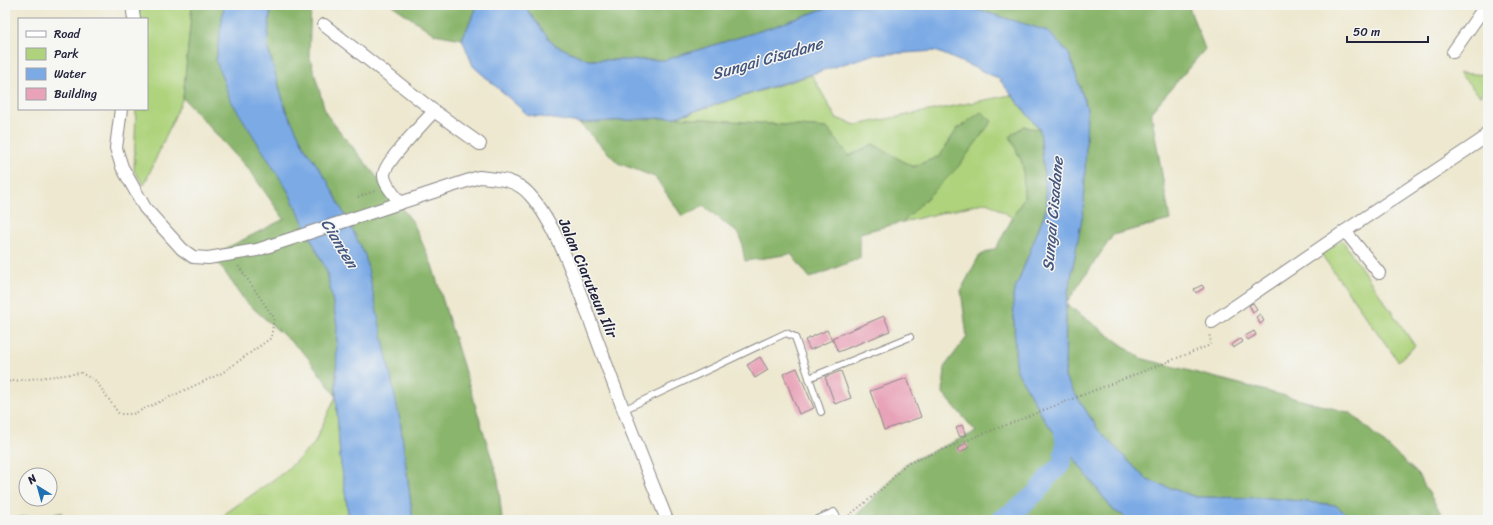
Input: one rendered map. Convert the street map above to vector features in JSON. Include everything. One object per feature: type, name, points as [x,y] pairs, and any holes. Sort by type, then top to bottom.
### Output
[{"type":"street","points":[[132,5],[134,18]]},
{"type":"street","points":[[1453,52],[1486,5]]},
{"type":"street","points":[[324,25],[434,111],[480,144]]},
{"type":"street","name":"Jalan Ciaruteun Ilir","points":[[121,110],[116,139],[118,155],[122,167],[145,208],[182,249],[193,257],[208,258],[256,250],[386,208],[453,184],[479,177],[502,179],[517,184],[529,193],[546,218],[560,246],[667,520]]},
{"type":"street","points":[[400,203],[388,186],[384,174],[385,170],[400,149],[434,111]]},
{"type":"street","points":[[1212,322],[1344,231],[1483,139],[1488,132]]},
{"type":"street","points":[[1344,231],[1379,273]]},
{"type":"lane","points":[[623,410],[786,333],[796,337],[821,412]]},
{"type":"lane","points":[[809,378],[910,336]]},
{"type":"lane","points":[[816,520],[834,512],[839,520]]},
{"type":"path","points":[[358,197],[388,186]]},
{"type":"path","points":[[5,382],[81,373],[96,381],[119,414],[133,414],[222,372],[271,338],[274,318],[230,255]]},
{"type":"path","points":[[844,520],[882,489],[906,464],[1187,354],[1211,343],[1207,328],[1212,322]]},
{"type":"green space","points":[[139,5],[192,5],[183,98],[144,185],[134,171],[136,110],[148,110],[148,18],[139,18]]},
{"type":"green space","points":[[192,5],[224,5],[216,61],[288,191],[327,272],[337,325],[336,396],[306,355],[245,301],[213,255],[284,219],[250,171],[183,98]]},
{"type":"green space","points":[[271,5],[311,5],[309,54],[326,114],[413,222],[432,265],[498,479],[502,520],[413,520],[400,420],[327,180],[305,148],[286,110],[267,46]]},
{"type":"green space","points":[[392,5],[478,5],[462,39],[434,34]]},
{"type":"green space","points":[[527,5],[834,5],[773,27],[665,60],[588,60],[553,44],[528,11]]},
{"type":"green space","points":[[962,5],[1188,5],[1205,49],[1151,112],[1170,220],[1113,235],[1066,304],[1084,207],[1087,108],[1069,54],[1048,31]]},
{"type":"green space","points":[[1459,73],[1488,75],[1488,83],[1480,96]]},
{"type":"green space","points":[[812,75],[836,118],[856,125],[1011,95],[1040,130],[1024,126],[1010,136],[1023,165],[1024,197],[1013,218],[987,202],[903,222],[958,167],[957,129],[940,156],[912,167],[873,144],[849,156],[827,128],[676,117]]},
{"type":"green space","points":[[981,112],[992,121],[958,167],[903,222],[860,233],[860,258],[810,278],[791,254],[745,261],[740,235],[704,206],[682,216],[655,177],[618,163],[579,123],[676,117],[827,128],[849,156],[873,144],[913,167],[940,156],[957,129]]},
{"type":"green space","points":[[1024,126],[1040,130],[1047,207],[1013,295],[1016,369],[1044,419],[1113,510],[1131,520],[852,520],[908,462],[976,432],[943,393],[945,366],[967,337],[961,290],[979,256],[996,248],[1024,197],[1023,165],[1010,136]]},
{"type":"green space","points":[[1342,240],[1415,346],[1398,361],[1321,254]]},
{"type":"green space","points":[[1066,304],[1140,358],[1351,413],[1417,473],[1445,520],[1354,520],[1335,505],[1270,498],[1196,497],[1147,480],[1099,431],[1065,378]]},
{"type":"green space","points":[[336,396],[340,457],[349,520],[220,520],[226,513],[283,473],[314,444]]},
{"type":"green space","points":[[62,513],[60,520],[5,520],[5,519]]},
{"type":"water","name":"Cianten","points":[[224,5],[271,5],[267,46],[286,110],[305,148],[327,180],[365,255],[400,420],[413,520],[349,520],[340,457],[336,396],[337,325],[327,272],[288,191],[230,99],[216,61]]},
{"type":"water","name":"Sungai Cisadane","points":[[478,5],[527,5],[528,11],[553,44],[588,60],[665,60],[773,27],[834,5],[962,5],[1048,31],[1069,54],[1087,109],[1084,207],[1066,304],[1065,378],[1099,431],[1147,480],[1196,497],[1270,498],[1335,505],[1354,520],[1131,520],[1113,510],[1044,419],[1016,369],[1013,295],[1047,207],[1040,130],[998,78],[936,51],[872,55],[676,117],[579,123],[528,115],[473,66],[462,39]]},
{"type":"building","points":[[1202,285],[1204,288],[1196,293],[1194,289]]},
{"type":"building","points":[[1253,303],[1257,309],[1253,312],[1249,305]]},
{"type":"building","points":[[1260,314],[1264,321],[1260,324],[1256,317]]},
{"type":"building","points":[[884,316],[890,331],[838,352],[832,338]]},
{"type":"building","points":[[827,330],[832,340],[810,350],[805,340]]},
{"type":"building","points":[[1254,331],[1256,335],[1248,340],[1245,336]]},
{"type":"building","points":[[1240,339],[1243,342],[1233,348],[1231,345]]},
{"type":"building","points":[[760,357],[768,370],[755,378],[747,365]]},
{"type":"building","points":[[797,368],[814,408],[799,414],[783,374]]},
{"type":"building","points":[[841,371],[851,398],[835,404],[825,377]]},
{"type":"building","points":[[907,378],[921,417],[884,430],[870,391]]},
{"type":"building","points":[[962,425],[966,435],[960,437],[956,428]]},
{"type":"building","points":[[966,443],[969,447],[960,453],[957,449]]},
{"type":"waterway","points":[[1000,520],[1021,506],[1037,492],[1049,476],[1062,464],[1065,444],[1062,421]]}]
